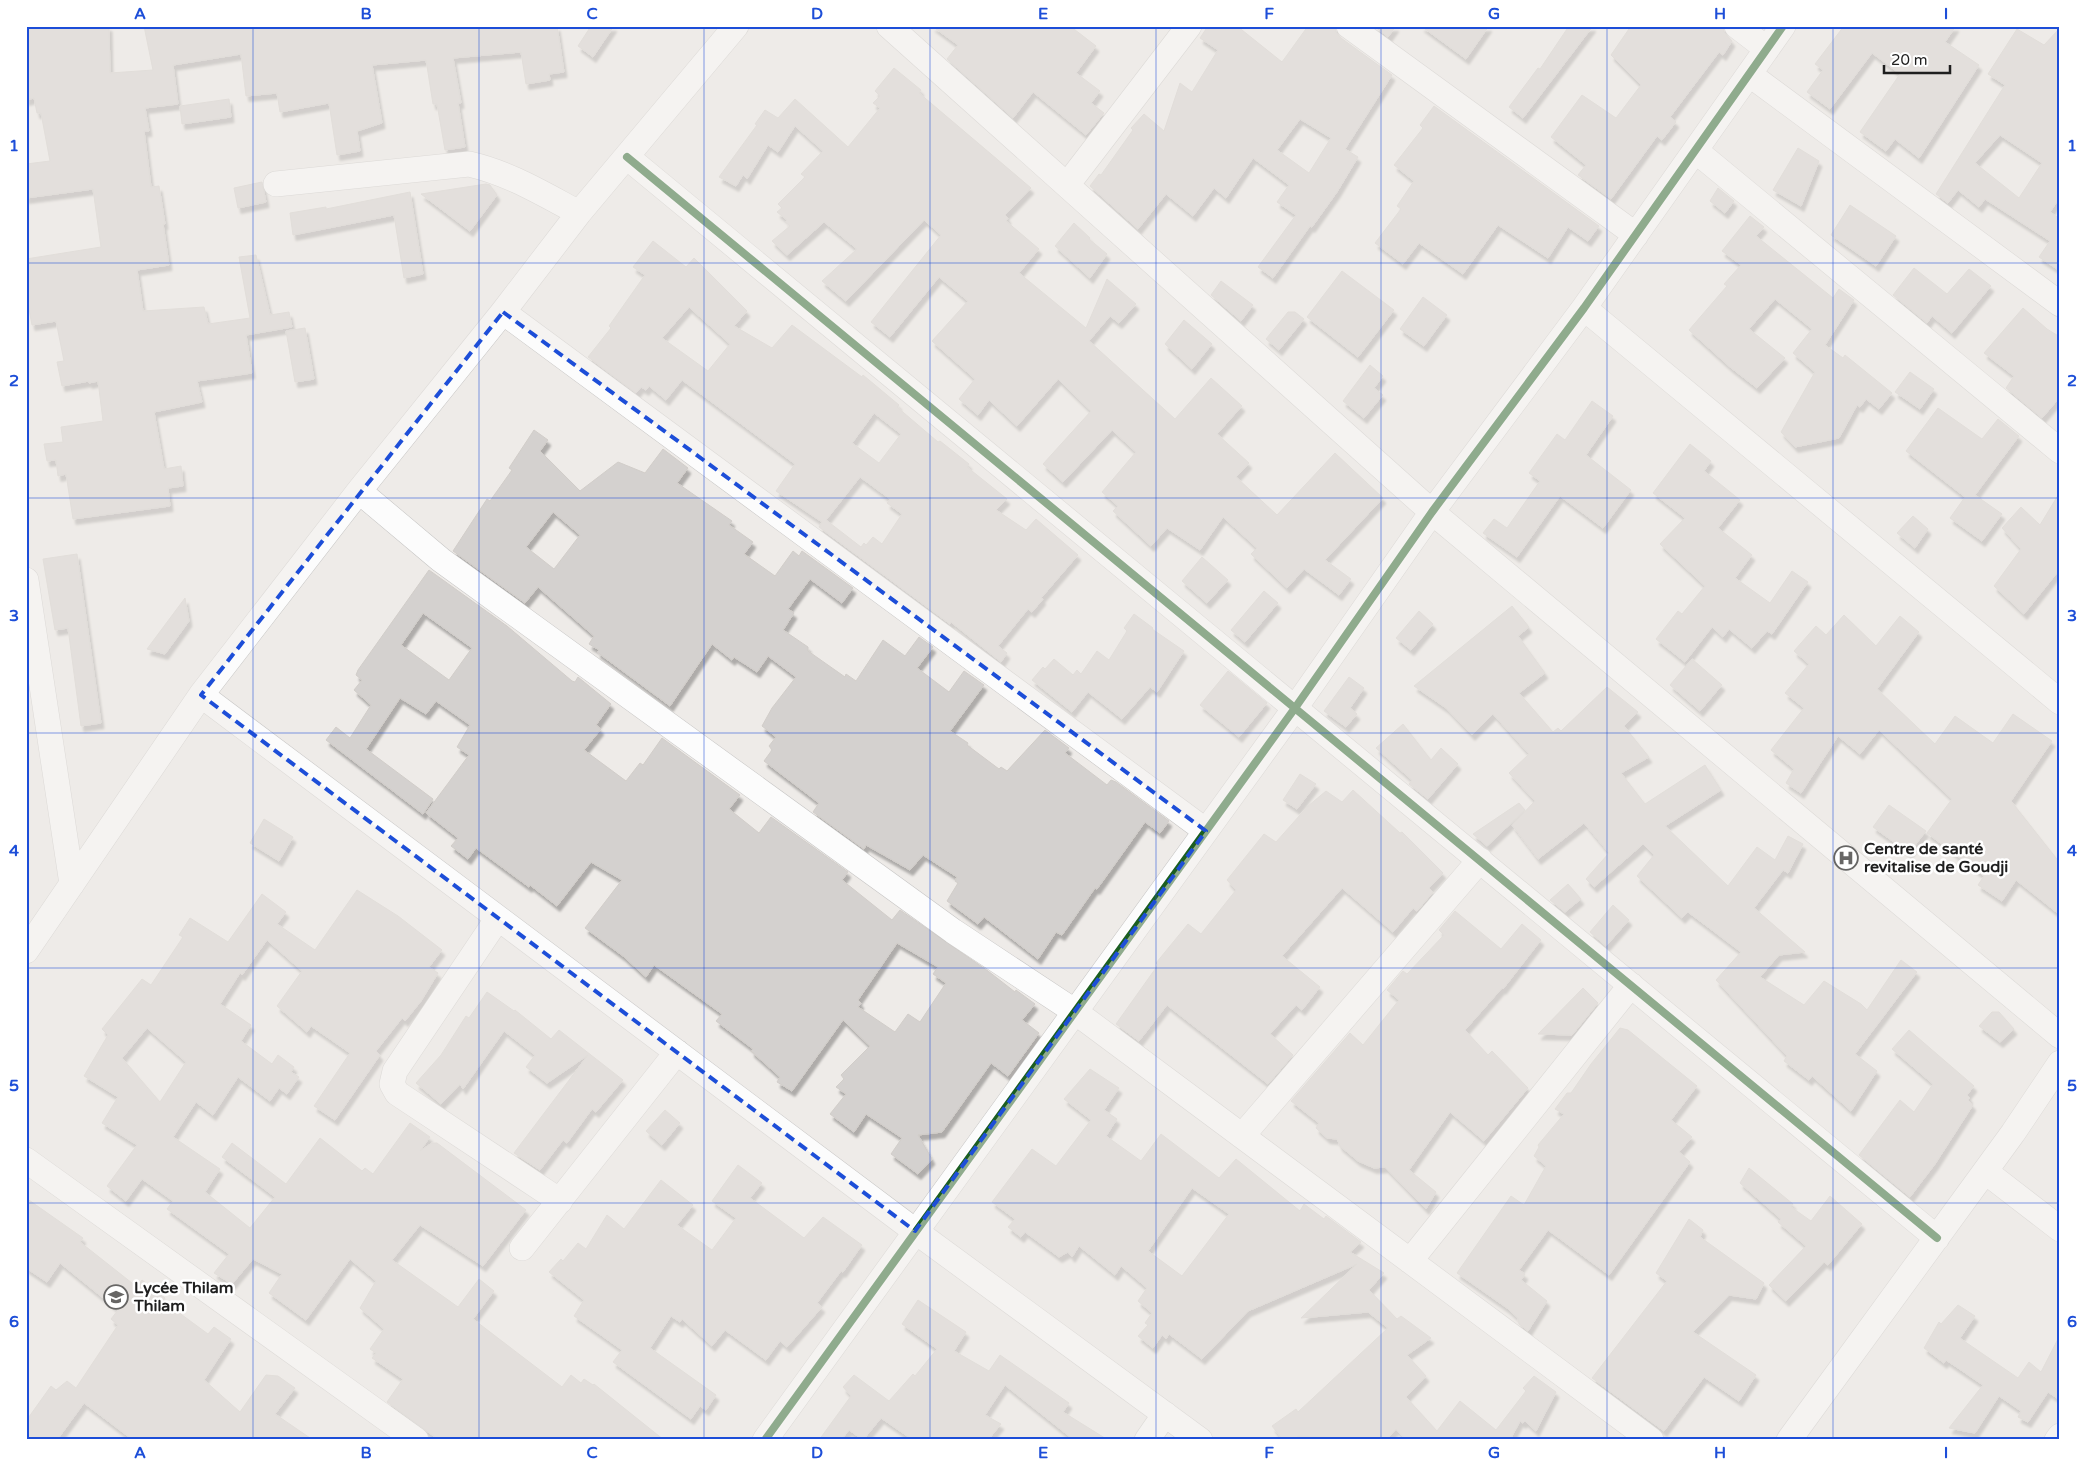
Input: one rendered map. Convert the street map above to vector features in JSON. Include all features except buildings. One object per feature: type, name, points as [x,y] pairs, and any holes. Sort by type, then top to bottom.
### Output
[{"type":"street","points":[[26,951],[201,695],[358,491],[503,312],[579,213],[736,26]]},
{"type":"street","points":[[889,26],[1432,512],[2060,1036]]},
{"type":"street","points":[[1067,186],[1189,26]]},
{"type":"street","points":[[1349,26],[1636,235]]},
{"type":"street","points":[[1737,26],[1767,49]]},
{"type":"street","points":[[765,1440],[1295,708],[1432,512],[1584,308],[1696,152],[1783,26]]},
{"type":"street","points":[[1749,74],[2060,304]]},
{"type":"street","points":[[1696,152],[2060,451]]},
{"type":"street","points":[[627,157],[1937,1238]]},
{"type":"street","points":[[276,184],[468,164],[502,173],[579,213]]},
{"type":"street","points":[[1584,308],[2060,702]]},
{"type":"street","points":[[503,312],[1206,831]]},
{"type":"street","points":[[358,491],[441,560],[953,931],[1074,1011],[1651,1440]]},
{"type":"street","points":[[26,580],[72,884]]},
{"type":"street","points":[[201,695],[915,1231],[1200,1440]]},
{"type":"street","points":[[1242,1136],[1480,860]]},
{"type":"street","points":[[498,918],[394,1071],[392,1084],[397,1093],[560,1201]]},
{"type":"street","points":[[1410,1261],[1631,985]]},
{"type":"street","points":[[522,1248],[677,1052]]},
{"type":"street","points":[[1789,1440],[1986,1172],[2060,1063]]},
{"type":"street","points":[[26,1160],[416,1440]]},
{"type":"street","points":[[1986,1172],[2060,1229]]},
{"type":"street","points":[[1146,1440],[1165,1414]]},
{"type":"street","points":[[2057,1440],[2060,1436]]},
{"type":"highlighted area","points":[[503,312],[1206,831],[915,1231],[201,695]]},
{"type":"cycle path","points":[[765,1440],[1295,708],[1432,512],[1584,308],[1783,26]]},
{"type":"cycle path","points":[[627,157],[1937,1238]]},
{"type":"place","name":"Centre de santé revitalise de Goudji","points":[[1846,858]]},
{"type":"place","name":"Lycée Thilam Thilam","points":[[116,1297]]}]
